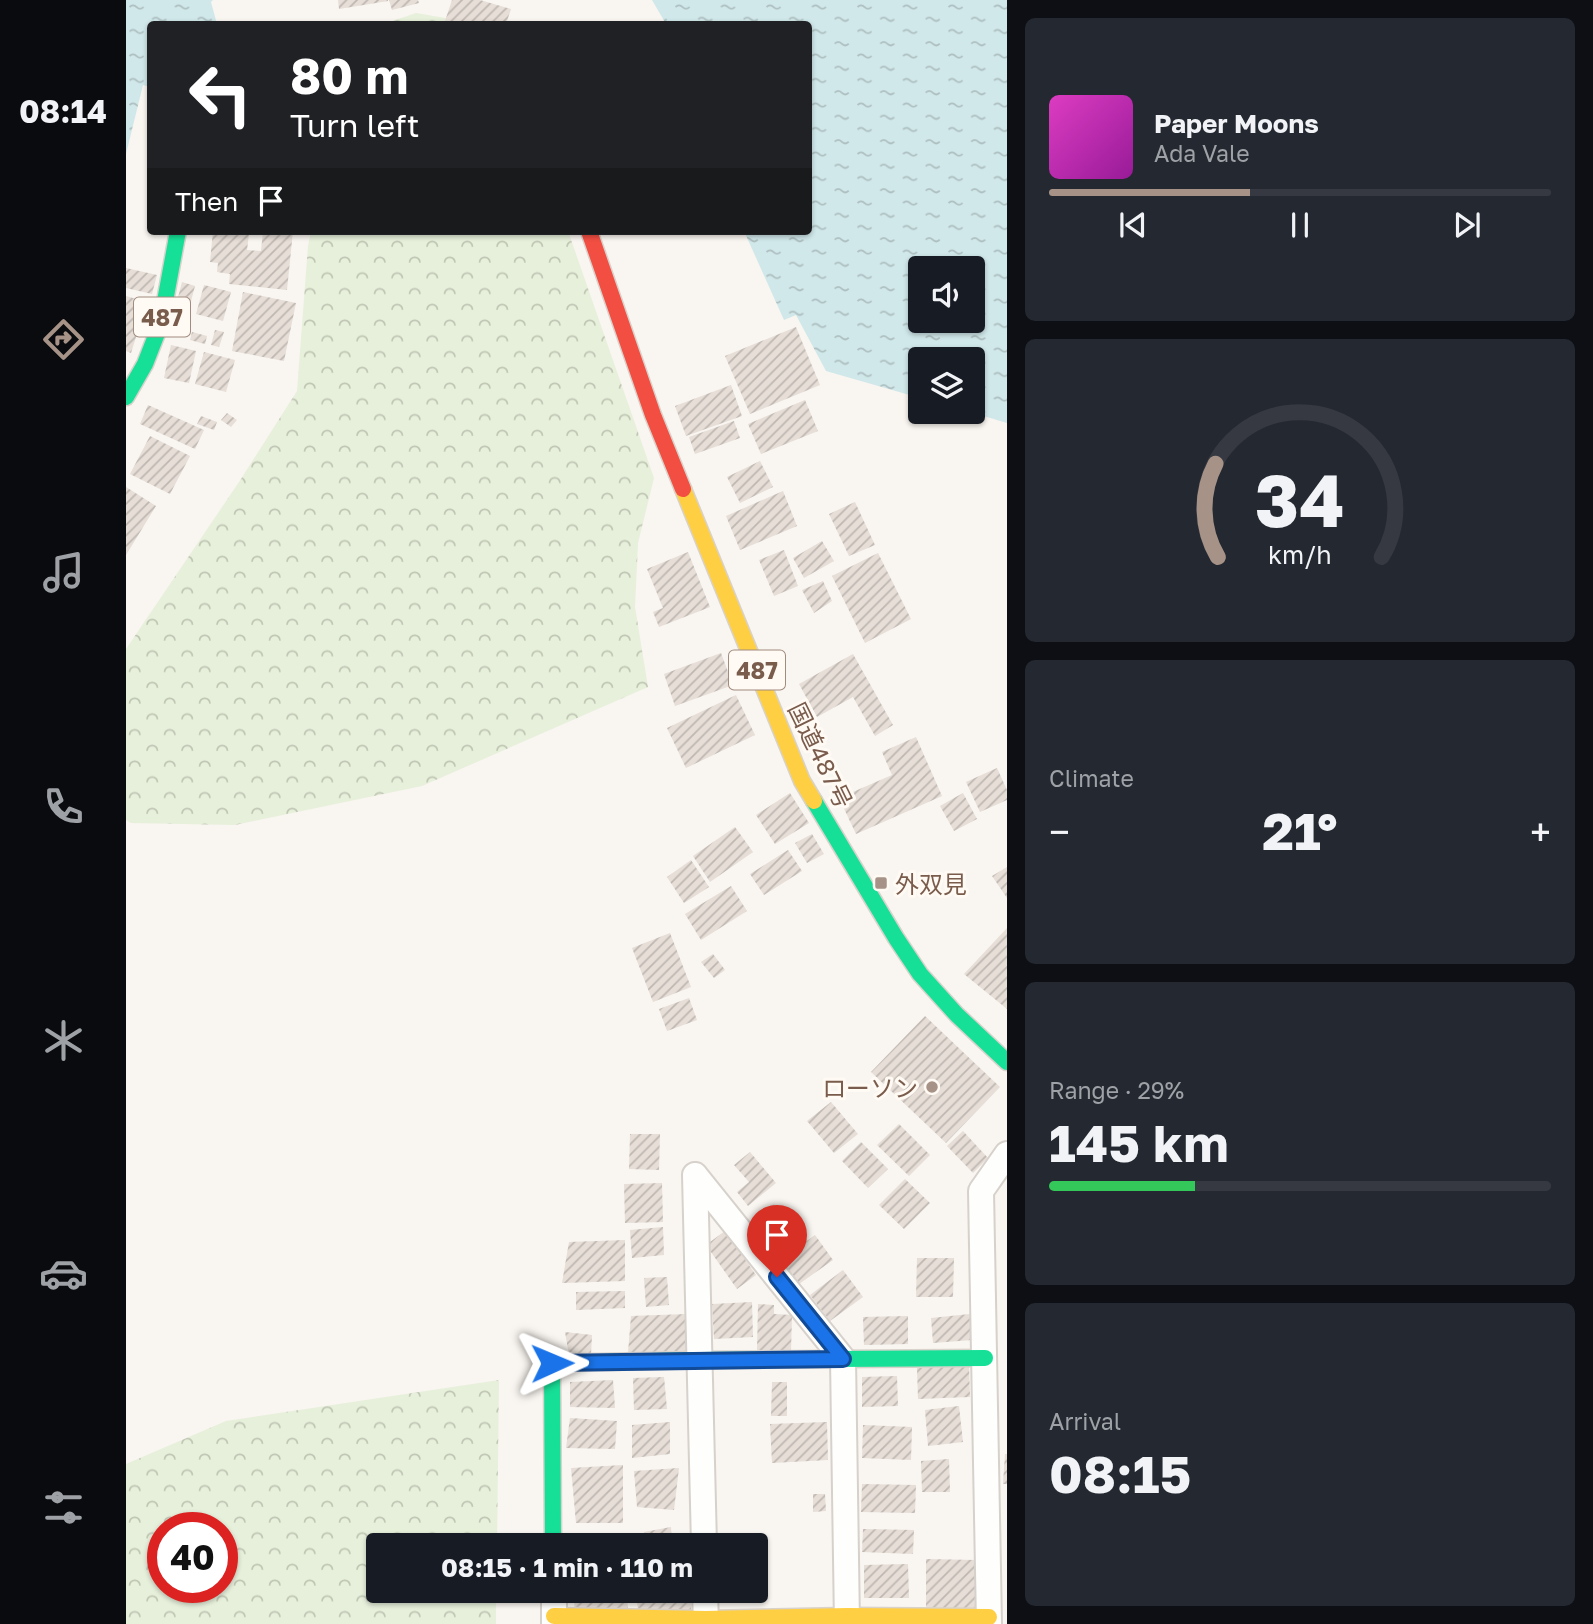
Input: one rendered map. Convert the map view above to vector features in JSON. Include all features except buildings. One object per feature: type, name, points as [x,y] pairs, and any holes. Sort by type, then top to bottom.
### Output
[{"type":"main road","name":"487","points":[[126,397],[145,364],[161,323],[177,235]]},
{"type":"main road","name":"国道487号","points":[[590,235],[653,415],[802,780],[920,974],[957,1015],[1007,1062]]},
{"type":"main road","points":[[553,1533],[552,1363],[985,1358]]},
{"type":"main road","points":[[554,1620],[989,1621]]},
{"type":"street","points":[[989,1621],[981,1191],[1007,1154]]},
{"type":"street","points":[[704,1533],[695,1175],[843,1359],[847,1620]]},
{"type":"street","points":[[705,1603],[706,1621]]},
{"type":"green space","points":[[416,13],[458,21],[392,21]]},
{"type":"green space","points":[[310,235],[569,235],[654,478],[638,543],[635,607],[648,687],[422,786],[235,825],[131,823],[126,820],[126,649],[297,391]]},
{"type":"green space","points":[[499,1380],[497,1533],[366,1533],[366,1603],[496,1603],[496,1624],[126,1624],[126,1464],[226,1421]]},
{"type":"water","points":[[126,0],[213,0],[211,2],[216,21],[147,21],[147,86],[143,85],[126,154]]},
{"type":"water","points":[[652,0],[1007,0],[1007,423],[985,416],[985,347],[908,347],[908,395],[826,371],[796,315],[784,320],[746,235],[812,235],[812,21],[664,21]]},
{"type":"traffic: fast","points":[[126,397],[145,364],[161,323],[177,235]]},
{"type":"traffic: fast","points":[[814,801],[920,974],[957,1015],[1007,1062]]},
{"type":"traffic: fast","points":[[553,1533],[552,1363],[985,1358]]},
{"type":"traffic: slow","points":[[683,489],[802,781],[814,801]]},
{"type":"traffic: slow","points":[[554,1616],[706,1619],[989,1617]]},
{"type":"traffic: jam","points":[[590,235],[653,415],[683,489]]},
{"type":"place","name":"外双見","points":[[881,883]]},
{"type":"place","name":"ローソン","points":[[932,1087]]},
{"type":"route","points":[[552,1363],[843,1359],[777,1277]]}]
